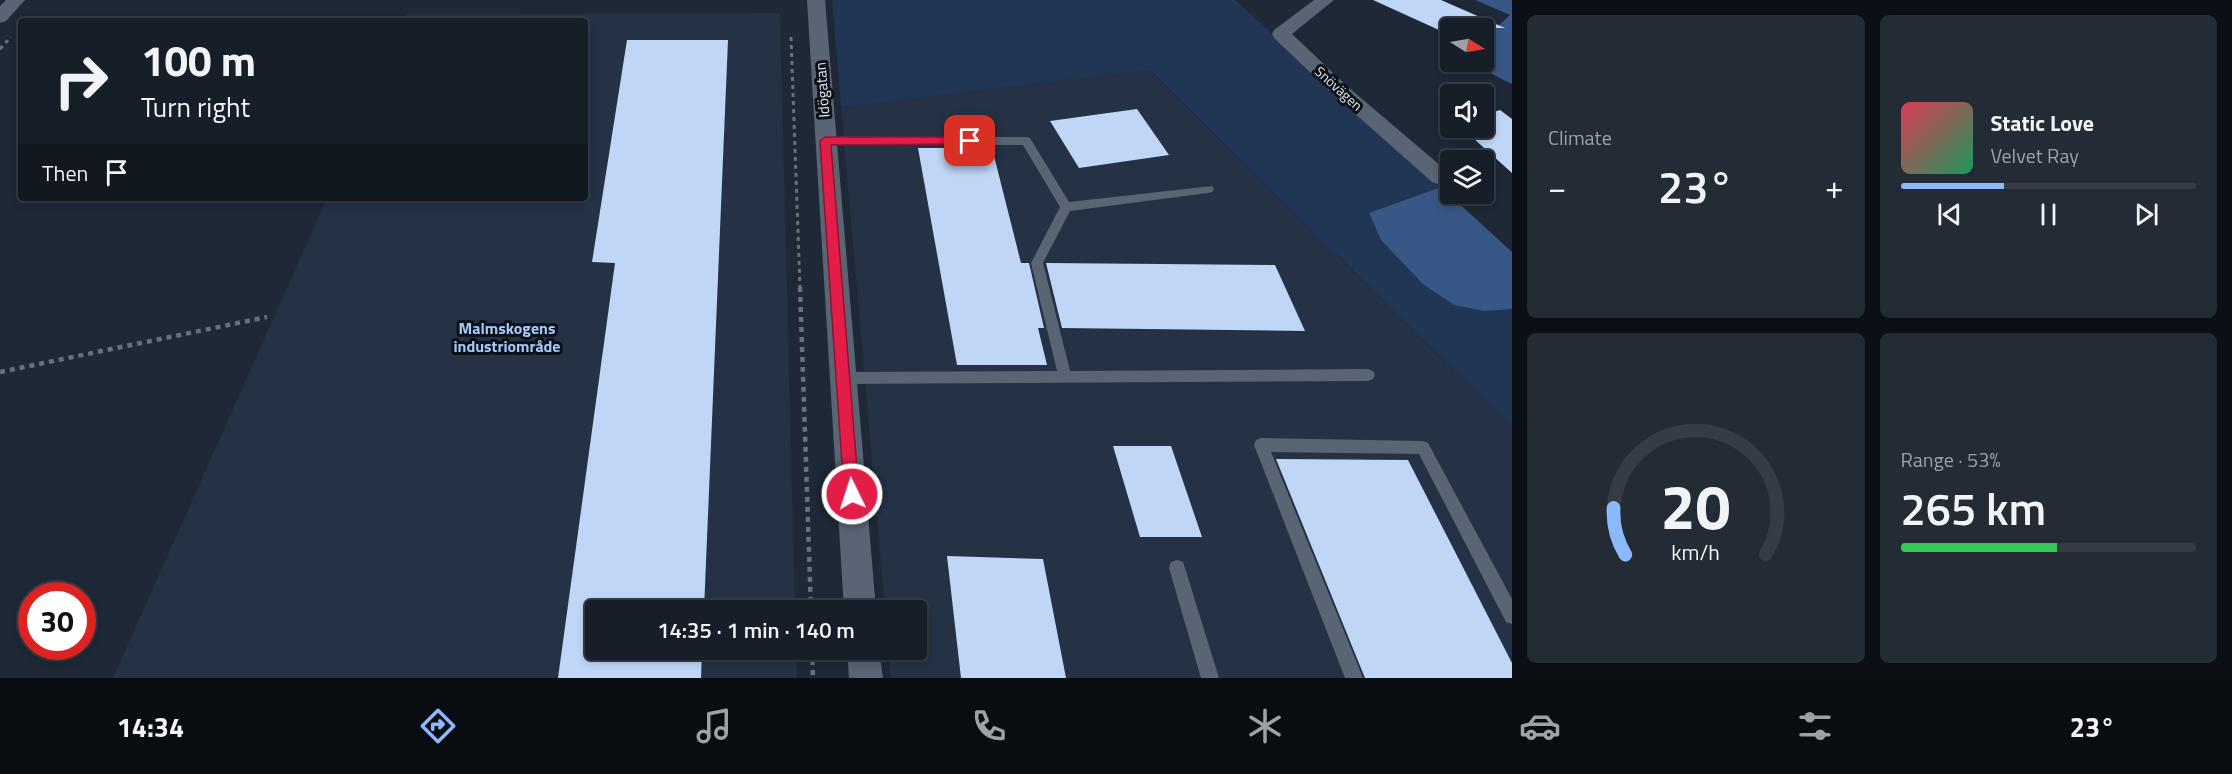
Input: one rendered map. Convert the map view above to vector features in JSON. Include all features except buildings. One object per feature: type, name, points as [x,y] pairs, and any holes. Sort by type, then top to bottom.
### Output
[{"type":"street","points":[[0,17],[16,0]]},
{"type":"street","name":"Idögatan","points":[[816,0],[859,600]]},
{"type":"street","name":"Snövägen","points":[[1325,0],[1281,34],[1341,91],[1440,177]]},
{"type":"street","points":[[864,660],[866,678]]},
{"type":"lane","points":[[825,141],[1026,141],[1066,207]]},
{"type":"lane","points":[[1066,207],[1208,189]]},
{"type":"lane","points":[[1065,377],[1037,263],[1066,207]]},
{"type":"lane","points":[[843,378],[1368,375]]},
{"type":"lane","points":[[1354,678],[1261,445],[1423,448],[1512,616]]},
{"type":"lane","points":[[1177,568],[1210,678]]},
{"type":"path","points":[[790,34],[810,600]]},
{"type":"path","points":[[0,372],[267,317]]},
{"type":"path","points":[[812,660],[813,678]]},
{"type":"shaded area","points":[[832,0],[1235,0],[1440,186],[1369,214],[1382,240],[1424,285],[1454,305],[1484,311],[1512,309],[1512,428],[1150,70],[841,107]]},
{"type":"shaded area","points":[[1475,0],[1512,0],[1512,84],[1488,72],[1494,72],[1494,30],[1510,15]]},
{"type":"shaded area","points":[[780,13],[795,600],[585,600],[585,660],[796,660],[797,678],[113,678],[326,201],[588,201],[588,18],[405,18],[407,14]]},
{"type":"shaded area","points":[[1149,70],[1512,428],[1512,678],[891,678],[889,660],[927,660],[927,600],[884,600],[841,107]]},
{"type":"shaded area","points":[[1440,187],[1440,204],[1460,204],[1512,252],[1512,309],[1484,311],[1454,305],[1424,285],[1381,240],[1369,213]]},
{"type":"district","name":"Malmskogens industriområde","points":[[507,337]]},
{"type":"route","points":[[852,494],[825,141],[970,141]]}]
